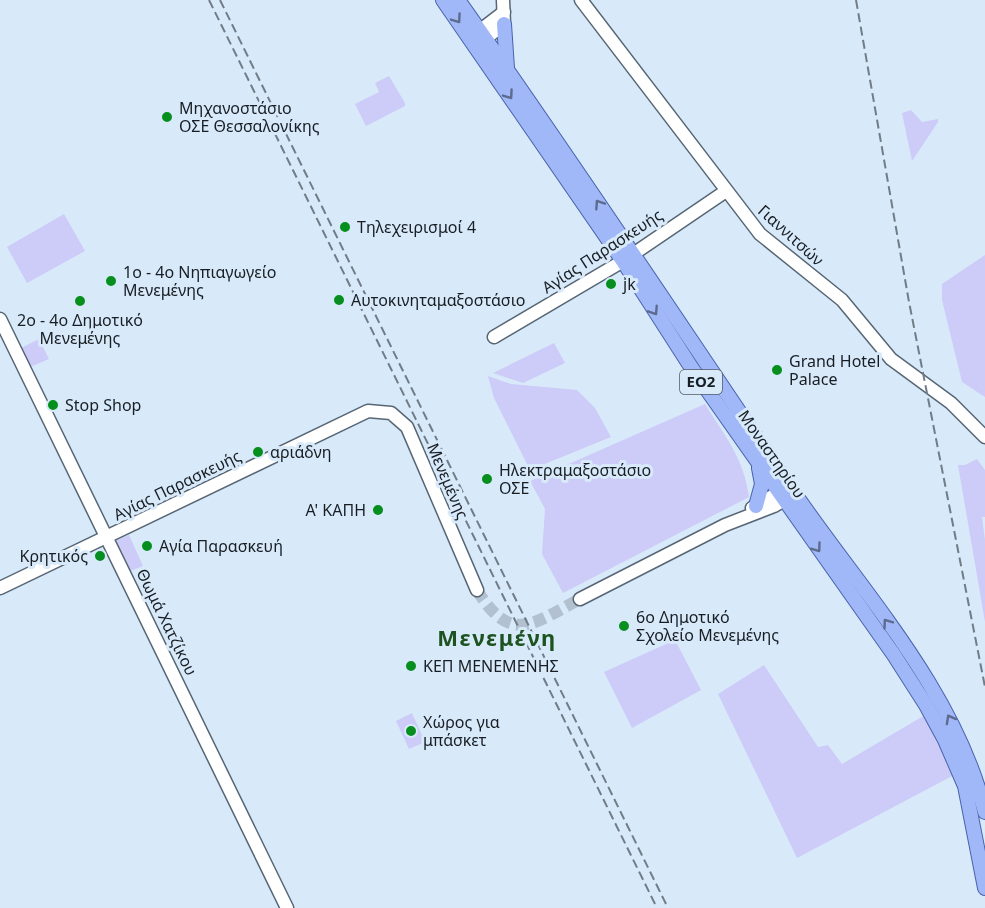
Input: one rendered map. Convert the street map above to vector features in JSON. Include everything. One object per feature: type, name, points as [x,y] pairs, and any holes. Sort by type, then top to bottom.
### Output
[{"type":"main road","name":"Μοναστηρίου","points":[[443,0],[507,68],[756,461],[786,493],[921,671],[940,702],[973,770],[985,812]]},
{"type":"main road","name":"Μοναστηρίου","points":[[458,0],[478,39],[786,493],[894,655],[942,734],[965,786],[985,888]]},
{"type":"main road","points":[[504,12],[507,68]]},
{"type":"main road","points":[[756,461],[762,484],[756,506]]},
{"type":"street","name":"Γιαννιτσών","points":[[581,0],[760,234],[845,303],[891,359],[951,403],[985,437]]},
{"type":"street","points":[[478,39],[504,12]]},
{"type":"street","name":"Αγίας Παρασκευής","points":[[494,337],[627,257],[726,191]]},
{"type":"street","name":"Θωμά Χατζίκου","points":[[1,318],[287,908]]},
{"type":"street","name":"Αγίας Παρασκευής","points":[[0,588],[368,411]]},
{"type":"street","name":"Μενεμένης","points":[[368,411],[391,413],[407,427],[477,590]]},
{"type":"street","points":[[742,517],[756,506],[786,493]]},
{"type":"street","points":[[580,599],[786,493]]},
{"type":"shaded area","points":[[389,76],[405,106],[366,126],[355,104],[379,92],[375,83]]},
{"type":"shaded area","points":[[911,110],[922,122],[938,119],[912,161],[902,113]]},
{"type":"shaded area","points":[[64,214],[85,251],[27,283],[7,247]]},
{"type":"shaded area","points":[[985,255],[985,397],[962,382],[942,300],[942,284]]},
{"type":"shaded area","points":[[39,339],[49,359],[30,367],[21,348]]},
{"type":"shaded area","points":[[554,343],[565,363],[523,383],[493,373]]},
{"type":"shaded area","points":[[488,376],[511,384],[577,390],[595,408],[611,437],[530,470],[494,398]]},
{"type":"shaded area","points":[[705,404],[738,459],[749,497],[563,593],[542,554],[545,509],[530,481]]},
{"type":"shaded area","points":[[977,459],[985,470],[985,517],[982,517],[985,540],[985,622],[958,465],[965,465]]},
{"type":"shaded area","points":[[129,535],[143,566],[128,572],[114,542]]},
{"type":"shaded area","points":[[675,640],[701,690],[632,728],[604,672]]},
{"type":"shaded area","points":[[764,665],[818,747],[828,745],[842,764],[925,715],[956,774],[797,858],[718,694]]},
{"type":"shaded area","name":"Χώρος για μπάσκετ","points":[[412,713],[425,742],[409,749],[396,721]]},
{"type":"tunnel","points":[[477,590],[489,607],[512,624],[536,621],[580,599]]},
{"type":"railway","points":[[209,0],[657,908]]},
{"type":"railway","points":[[220,0],[668,908]]},
{"type":"railway","points":[[856,0],[909,302],[985,687]]},
{"type":"place","name":"Μηχανοστάσιο ΟΣΕ Θεσσαλονίκης","points":[[167,117]]},
{"type":"place","name":"Τηλεχειρισμοί 4","points":[[345,227]]},
{"type":"place","name":"1o - 4o Νηπιαγωγείο Μενεμένης","points":[[111,281]]},
{"type":"place","name":"jk","points":[[611,284]]},
{"type":"place","name":"Αυτοκινηταμαξοστάσιο","points":[[339,300]]},
{"type":"place","name":"2o - 4o Δημοτικό Μενεμένης","points":[[80,301]]},
{"type":"place","name":"Grand Hotel Palace","points":[[777,370]]},
{"type":"place","name":"Stop Shop","points":[[53,405]]},
{"type":"place","name":"αριάδνη","points":[[258,452]]},
{"type":"place","name":"Ηλεκτραμαξοστάσιο ΟΣΕ","points":[[487,479]]},
{"type":"place","name":"Α' ΚΑΠΗ","points":[[378,510]]},
{"type":"place","name":"Αγία Παρασκευή","points":[[147,546]]},
{"type":"place","name":"Κρητικός","points":[[100,556]]},
{"type":"place","name":"6ο Δημοτικό Σχολείο Μενεμένης","points":[[624,626]]},
{"type":"place","name":"ΚΕΠ ΜΕΝΕΜΕΝΗΣ","points":[[411,666]]},
{"type":"place","name":"Χώρος για μπάσκετ","points":[[411,731]]},
{"type":"district","name":"Μενεμένη","points":[[497,638]]}]
